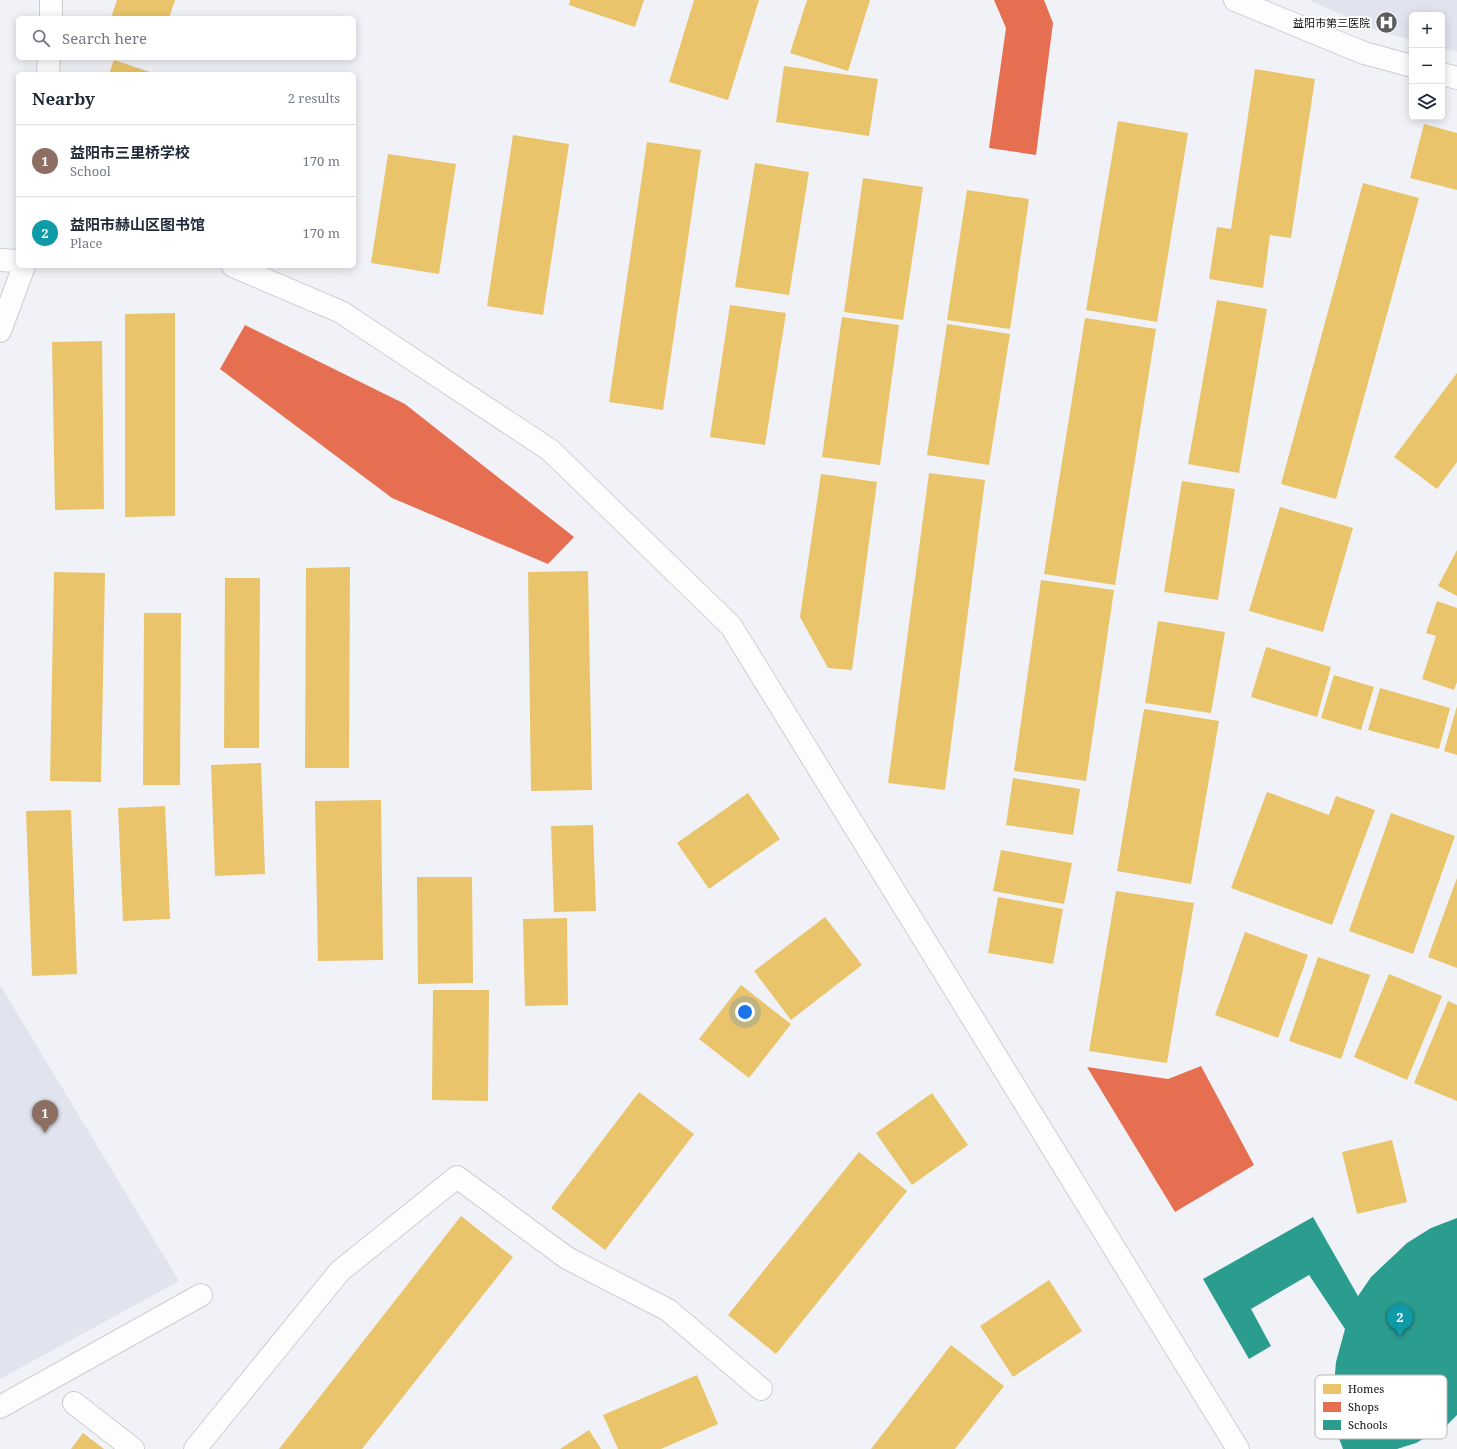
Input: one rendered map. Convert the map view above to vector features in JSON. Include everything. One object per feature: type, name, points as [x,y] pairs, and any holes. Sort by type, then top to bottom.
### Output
[{"type":"street","points":[[51,16],[52,0]]},
{"type":"street","points":[[1235,0],[1364,53],[1409,65]]},
{"type":"street","points":[[48,72],[49,60]]},
{"type":"street","points":[[1445,75],[1457,78]]},
{"type":"street","points":[[0,260],[16,261]]},
{"type":"street","points":[[0,331],[23,268]]},
{"type":"street","points":[[238,268],[341,312],[550,450],[731,626],[1238,1449]]},
{"type":"street","points":[[195,1449],[340,1271],[457,1177],[567,1258],[668,1310],[761,1389]]},
{"type":"street","points":[[0,1406],[201,1295]]},
{"type":"street","points":[[74,1403],[133,1449]]},
{"type":"shaded area","name":"益阳市第三医院","points":[[1309,0],[1457,0],[1457,52],[1445,49],[1445,12],[1409,12],[1409,39],[1378,31]]},
{"type":"shaded area","points":[[0,985],[179,1281],[0,1379]]},
{"type":"building: Homes","points":[[117,0],[175,0],[170,16],[112,16]]},
{"type":"building: Homes","points":[[570,0],[644,0],[635,27],[569,5]]},
{"type":"building: Homes","points":[[694,0],[759,0],[728,100],[669,82]]},
{"type":"building: Homes","points":[[807,0],[870,0],[848,71],[790,53]]},
{"type":"building: Homes","points":[[114,60],[150,72],[110,72]]},
{"type":"building: Homes","points":[[784,66],[878,79],[869,136],[776,122]]},
{"type":"building: Homes","points":[[1255,69],[1315,79],[1291,238],[1270,235],[1263,288],[1209,279],[1217,227],[1231,229]]},
{"type":"building: Homes","points":[[1118,121],[1188,133],[1157,322],[1086,310]]},
{"type":"building: Homes","points":[[1424,124],[1457,133],[1457,190],[1410,178]]},
{"type":"building: Homes","points":[[513,135],[569,144],[543,315],[487,306]]},
{"type":"building: Homes","points":[[647,142],[701,150],[663,410],[609,402]]},
{"type":"building: Homes","points":[[388,154],[456,164],[439,274],[371,263]]},
{"type":"building: Homes","points":[[755,163],[809,172],[789,295],[735,287]]},
{"type":"building: Homes","points":[[863,178],[923,187],[903,320],[844,312]]},
{"type":"building: Homes","points":[[1363,183],[1419,198],[1336,499],[1281,484]]},
{"type":"building: Homes","points":[[967,190],[1029,199],[1010,329],[947,320]]},
{"type":"building: Homes","points":[[1217,300],[1267,309],[1239,473],[1188,464]]},
{"type":"building: Homes","points":[[730,305],[786,313],[765,445],[710,437]]},
{"type":"building: Homes","points":[[175,313],[175,516],[125,517],[125,314]]},
{"type":"building: Homes","points":[[842,317],[899,325],[880,465],[822,457]]},
{"type":"building: Homes","points":[[1085,318],[1156,329],[1115,585],[1044,574]]},
{"type":"building: Homes","points":[[947,324],[1010,334],[989,465],[927,455]]},
{"type":"building: Homes","points":[[102,341],[104,509],[55,510],[52,342]]},
{"type":"building: Homes","points":[[1457,373],[1457,462],[1437,489],[1394,457]]},
{"type":"building: Homes","points":[[929,473],[985,480],[945,790],[888,783]]},
{"type":"building: Homes","points":[[821,474],[877,482],[852,670],[828,668],[800,617]]},
{"type":"building: Homes","points":[[1182,481],[1235,489],[1218,600],[1164,592]]},
{"type":"building: Homes","points":[[1280,507],[1353,528],[1323,632],[1249,611]]},
{"type":"building: Homes","points":[[1457,550],[1457,596],[1438,586]]},
{"type":"building: Homes","points":[[350,567],[349,768],[305,768],[306,568]]},
{"type":"building: Homes","points":[[588,571],[592,790],[531,791],[528,572]]},
{"type":"building: Homes","points":[[54,572],[105,573],[101,782],[50,781]]},
{"type":"building: Homes","points":[[225,578],[260,578],[259,748],[224,748]]},
{"type":"building: Homes","points":[[1041,580],[1114,590],[1086,781],[1014,771]]},
{"type":"building: Homes","points":[[1437,601],[1457,608],[1457,682],[1454,690],[1422,679],[1436,636],[1426,633]]},
{"type":"building: Homes","points":[[144,613],[181,613],[180,785],[143,785]]},
{"type":"building: Homes","points":[[1158,621],[1225,632],[1211,713],[1145,703]]},
{"type":"building: Homes","points":[[1266,647],[1331,667],[1317,717],[1251,697]]},
{"type":"building: Homes","points":[[1334,675],[1374,687],[1361,730],[1321,718]]},
{"type":"building: Homes","points":[[1380,688],[1450,708],[1439,749],[1368,730]]},
{"type":"building: Homes","points":[[1457,706],[1457,755],[1444,751]]},
{"type":"building: Homes","points":[[1144,709],[1219,721],[1191,884],[1117,871]]},
{"type":"building: Homes","points":[[261,763],[265,874],[215,876],[211,765]]},
{"type":"building: Homes","points":[[1013,778],[1080,789],[1073,835],[1006,825]]},
{"type":"building: Homes","points":[[1267,792],[1329,815],[1336,796],[1375,810],[1332,925],[1231,888]]},
{"type":"building: Homes","points":[[748,793],[780,839],[709,889],[677,843]]},
{"type":"building: Homes","points":[[381,800],[383,960],[318,961],[315,801]]},
{"type":"building: Homes","points":[[165,806],[170,919],[123,921],[118,808]]},
{"type":"building: Homes","points":[[71,810],[77,974],[32,976],[26,811]]},
{"type":"building: Homes","points":[[1391,813],[1455,836],[1413,954],[1349,931]]},
{"type":"building: Homes","points":[[593,825],[596,911],[554,912],[551,826]]},
{"type":"building: Homes","points":[[1001,850],[1072,863],[1064,904],[993,891]]},
{"type":"building: Homes","points":[[417,877],[472,877],[473,983],[418,984]]},
{"type":"building: Homes","points":[[1457,878],[1457,968],[1428,957]]},
{"type":"building: Homes","points":[[1116,891],[1194,903],[1167,1063],[1089,1051]]},
{"type":"building: Homes","points":[[998,897],[1063,909],[1053,964],[988,953]]},
{"type":"building: Homes","points":[[825,917],[862,965],[791,1020],[754,971]]},
{"type":"building: Homes","points":[[567,918],[568,1005],[525,1006],[523,919]]},
{"type":"building: Homes","points":[[1245,932],[1308,955],[1278,1038],[1215,1015]]},
{"type":"building: Homes","points":[[1318,957],[1370,975],[1341,1059],[1289,1041]]},
{"type":"building: Homes","points":[[1389,974],[1442,996],[1407,1080],[1354,1057]]},
{"type":"building: Homes","points":[[741,985],[791,1024],[749,1078],[699,1039]]},
{"type":"building: Homes","points":[[433,990],[489,990],[488,1101],[432,1100]]},
{"type":"building: Homes","points":[[1448,1001],[1457,1005],[1457,1101],[1414,1083]]},
{"type":"building: Homes","points":[[639,1092],[694,1134],[605,1250],[551,1208]]},
{"type":"building: Homes","points":[[932,1093],[968,1145],[912,1185],[876,1133]]},
{"type":"building: Homes","points":[[1392,1140],[1407,1202],[1357,1214],[1342,1152]]},
{"type":"building: Homes","points":[[859,1152],[907,1191],[776,1354],[728,1315]]},
{"type":"building: Homes","points":[[461,1216],[513,1257],[362,1449],[279,1449]]},
{"type":"building: Homes","points":[[1049,1280],[1082,1331],[1013,1377],[980,1326]]},
{"type":"building: Homes","points":[[951,1345],[1004,1386],[955,1449],[871,1449]]},
{"type":"building: Homes","points":[[697,1375],[718,1424],[661,1449],[618,1449],[603,1415]]},
{"type":"building: Homes","points":[[589,1430],[601,1449],[560,1449]]},
{"type":"building: Homes","points":[[83,1433],[104,1449],[71,1449]]},
{"type":"building: Shops","points":[[994,0],[1044,0],[1053,23],[1036,155],[989,148],[1006,28]]},
{"type":"building: Shops","points":[[245,325],[405,404],[574,537],[548,564],[392,498],[220,369]]},
{"type":"building: Shops","points":[[1201,1066],[1254,1165],[1175,1212],[1087,1067],[1168,1079]]},
{"type":"building: Schools","points":[[1313,1217],[1358,1296],[1371,1277],[1407,1243],[1431,1228],[1457,1218],[1457,1415],[1447,1425],[1447,1375],[1335,1375],[1336,1362],[1345,1329],[1309,1275],[1251,1309],[1271,1346],[1249,1359],[1203,1279]]},
{"type":"building: Schools","points":[[1339,1439],[1423,1439],[1416,1443],[1397,1449],[1343,1449]]},
{"type":"place","name":"益阳市第三医院","points":[[1386,23]]},
{"type":"place","name":"益阳市三里桥学校","points":[[45,1133]]},
{"type":"place","name":"益阳市赫山区图书馆","points":[[1400,1337]]}]
